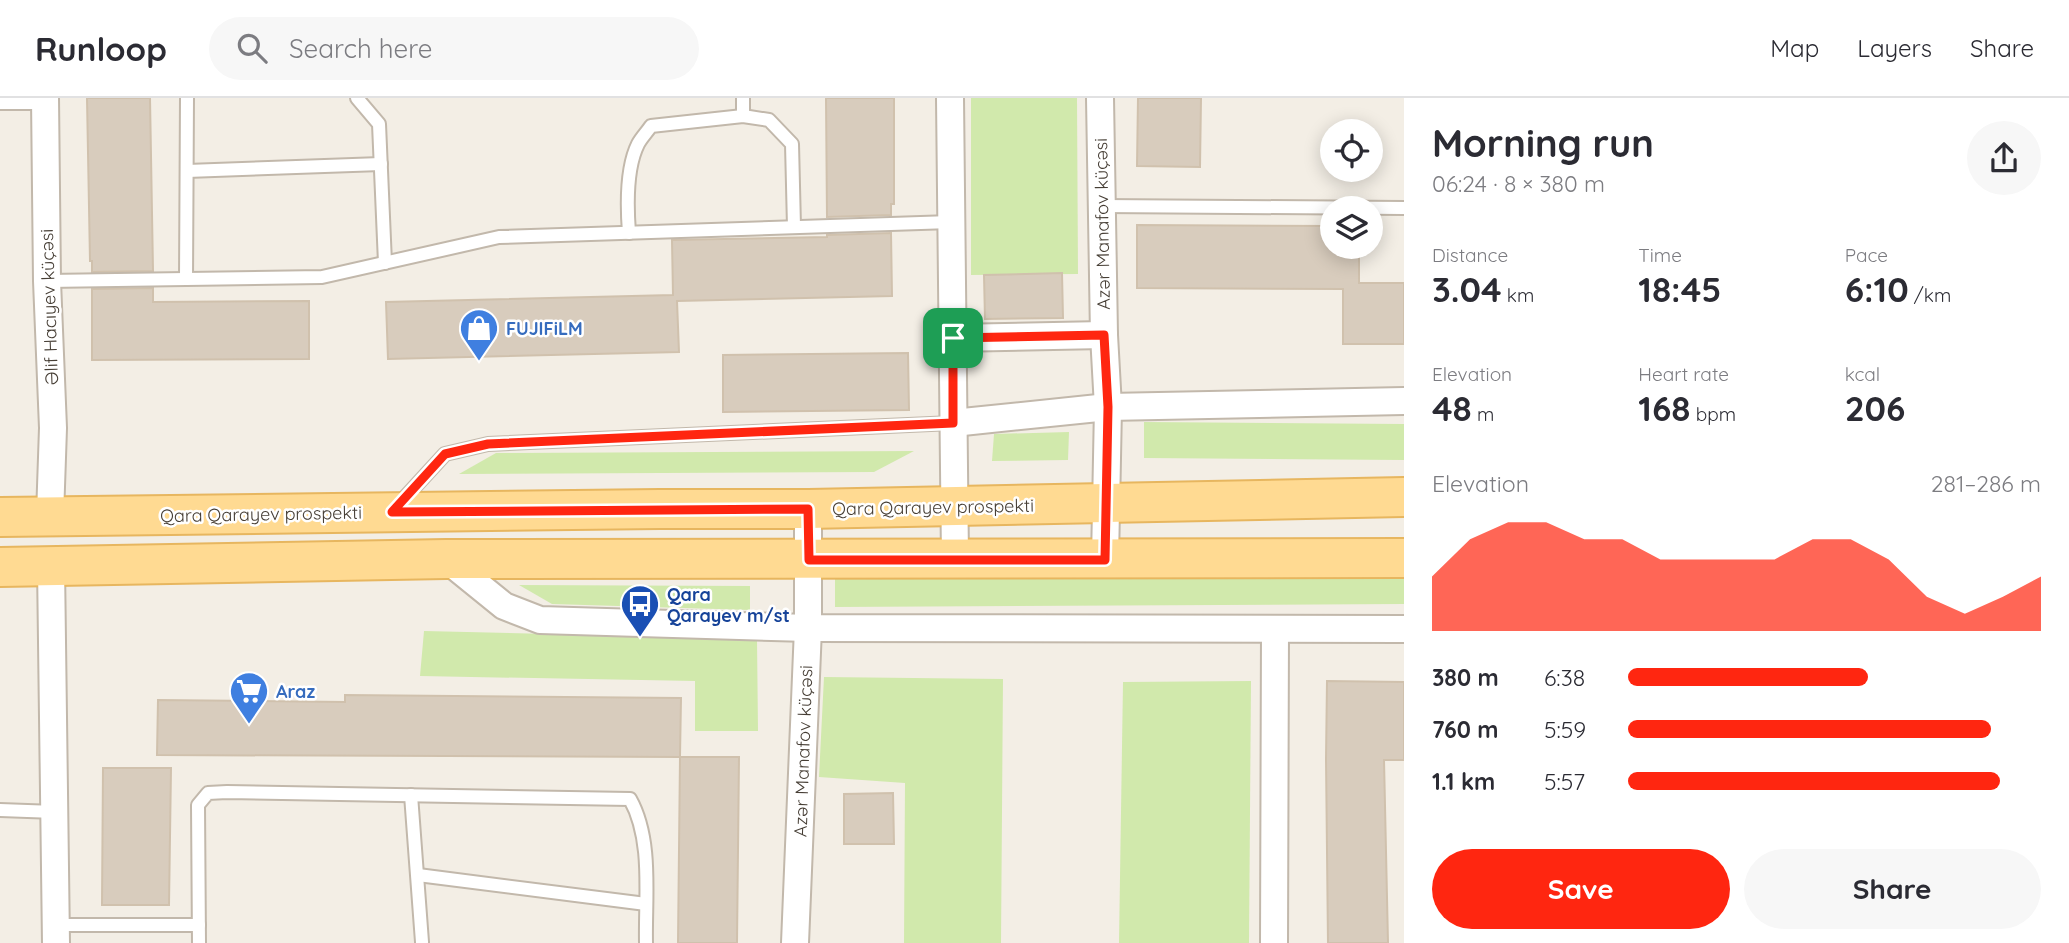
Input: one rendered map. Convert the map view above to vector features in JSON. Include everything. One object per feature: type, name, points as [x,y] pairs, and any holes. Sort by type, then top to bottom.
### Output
[{"type":"main road","name":"Qara Qarayev prospekti","points":[[0,517],[808,509],[1404,498]]},
{"type":"main road","points":[[0,567],[446,559],[1404,558]]},
{"type":"street","points":[[950,98],[956,559]]},
{"type":"street","name":"Azər Manafov küçəsi","points":[[1100,98],[1104,335],[1108,407],[1105,560]]},
{"type":"street","name":"Əlif Hacıyev küçəsi","points":[[45,100],[47,281],[53,428],[50,516]]},
{"type":"street","points":[[953,338],[1104,335]]},
{"type":"street","points":[[953,423],[1108,407],[1404,401]]},
{"type":"street","name":"Azər Manafov küçəsi","points":[[796,943],[808,628],[808,509]]},
{"type":"street","points":[[446,559],[504,606],[540,620],[808,628],[1404,629]]},
{"type":"street","points":[[51,566],[56,934]]},
{"type":"street","points":[[1274,943],[1275,630]]},
{"type":"lane","points":[[186,279],[187,98]]},
{"type":"lane","points":[[357,98],[379,124],[385,263]]},
{"type":"lane","points":[[743,98],[743,116]]},
{"type":"lane","points":[[0,103],[45,100]]},
{"type":"lane","points":[[629,233],[627,209],[632,167],[638,144],[651,126],[743,116],[769,120],[792,144],[794,227]]},
{"type":"lane","points":[[187,171],[381,164]]},
{"type":"lane","points":[[1102,206],[1404,208]]},
{"type":"lane","points":[[47,281],[322,277],[499,237],[951,222]]},
{"type":"lane","points":[[392,512],[445,454],[488,444],[953,423]]},
{"type":"lane","points":[[199,943],[198,805],[208,793],[227,792],[630,799],[638,814],[645,846],[646,943]]},
{"type":"lane","points":[[411,795],[422,942]]},
{"type":"lane","points":[[0,810],[55,812]]},
{"type":"lane","points":[[418,875],[646,904]]},
{"type":"lane","points":[[56,934],[198,925]]},
{"type":"green space","points":[[971,98],[1077,98],[1078,274],[971,275]]},
{"type":"green space","points":[[1144,422],[1404,424],[1404,460],[1144,458]]},
{"type":"green space","points":[[1069,432],[1068,460],[992,461],[994,434]]},
{"type":"green space","points":[[914,451],[874,472],[459,474],[496,453]]},
{"type":"green space","points":[[1404,564],[1404,604],[835,607],[835,566]]},
{"type":"green space","points":[[519,585],[750,586],[750,610],[552,604]]},
{"type":"green space","points":[[424,631],[757,639],[758,731],[695,731],[695,681],[420,676]]},
{"type":"green space","points":[[824,677],[1003,679],[1001,943],[904,943],[905,783],[819,777]]},
{"type":"green space","points":[[1251,681],[1249,943],[1119,943],[1123,682]]},
{"type":"building","points":[[87,98],[150,98],[153,271],[92,272]]},
{"type":"building","points":[[826,98],[894,98],[894,204],[891,204],[891,215],[827,217]]},
{"type":"building","points":[[1138,98],[1201,98],[1200,167],[1137,166]]},
{"type":"building","points":[[1137,225],[1320,226],[1320,259],[1359,259],[1359,283],[1404,283],[1404,344],[1343,344],[1343,289],[1137,288]]},
{"type":"building","points":[[891,233],[892,296],[677,301],[679,352],[388,359],[386,302],[673,295],[672,240]]},
{"type":"building","points":[[1062,273],[1063,318],[985,319],[984,275]]},
{"type":"building","points":[[153,288],[153,302],[309,301],[309,359],[92,360],[92,289]]},
{"type":"building","points":[[908,353],[909,410],[723,412],[723,355]]},
{"type":"building","points":[[1327,681],[1404,682],[1404,760],[1384,760],[1388,943],[1328,943]]},
{"type":"building","points":[[345,695],[681,698],[680,757],[157,755],[158,700],[345,702]]},
{"type":"building","points":[[680,757],[739,757],[737,943],[678,943]]},
{"type":"building","points":[[103,768],[171,768],[169,905],[102,905]]},
{"type":"building","points":[[893,793],[894,844],[844,844],[844,794]]},
{"type":"place","name":"FUJIFiLM","points":[[479,362]]},
{"type":"place","name":"Qara Qarayev m/st","points":[[640,638]]},
{"type":"place","name":"Araz","points":[[249,725]]},
{"type":"route","points":[[1104,335],[1108,407],[1105,560],[809,560],[808,509],[392,512],[445,454],[488,444],[953,423],[953,338],[1104,335]]}]
